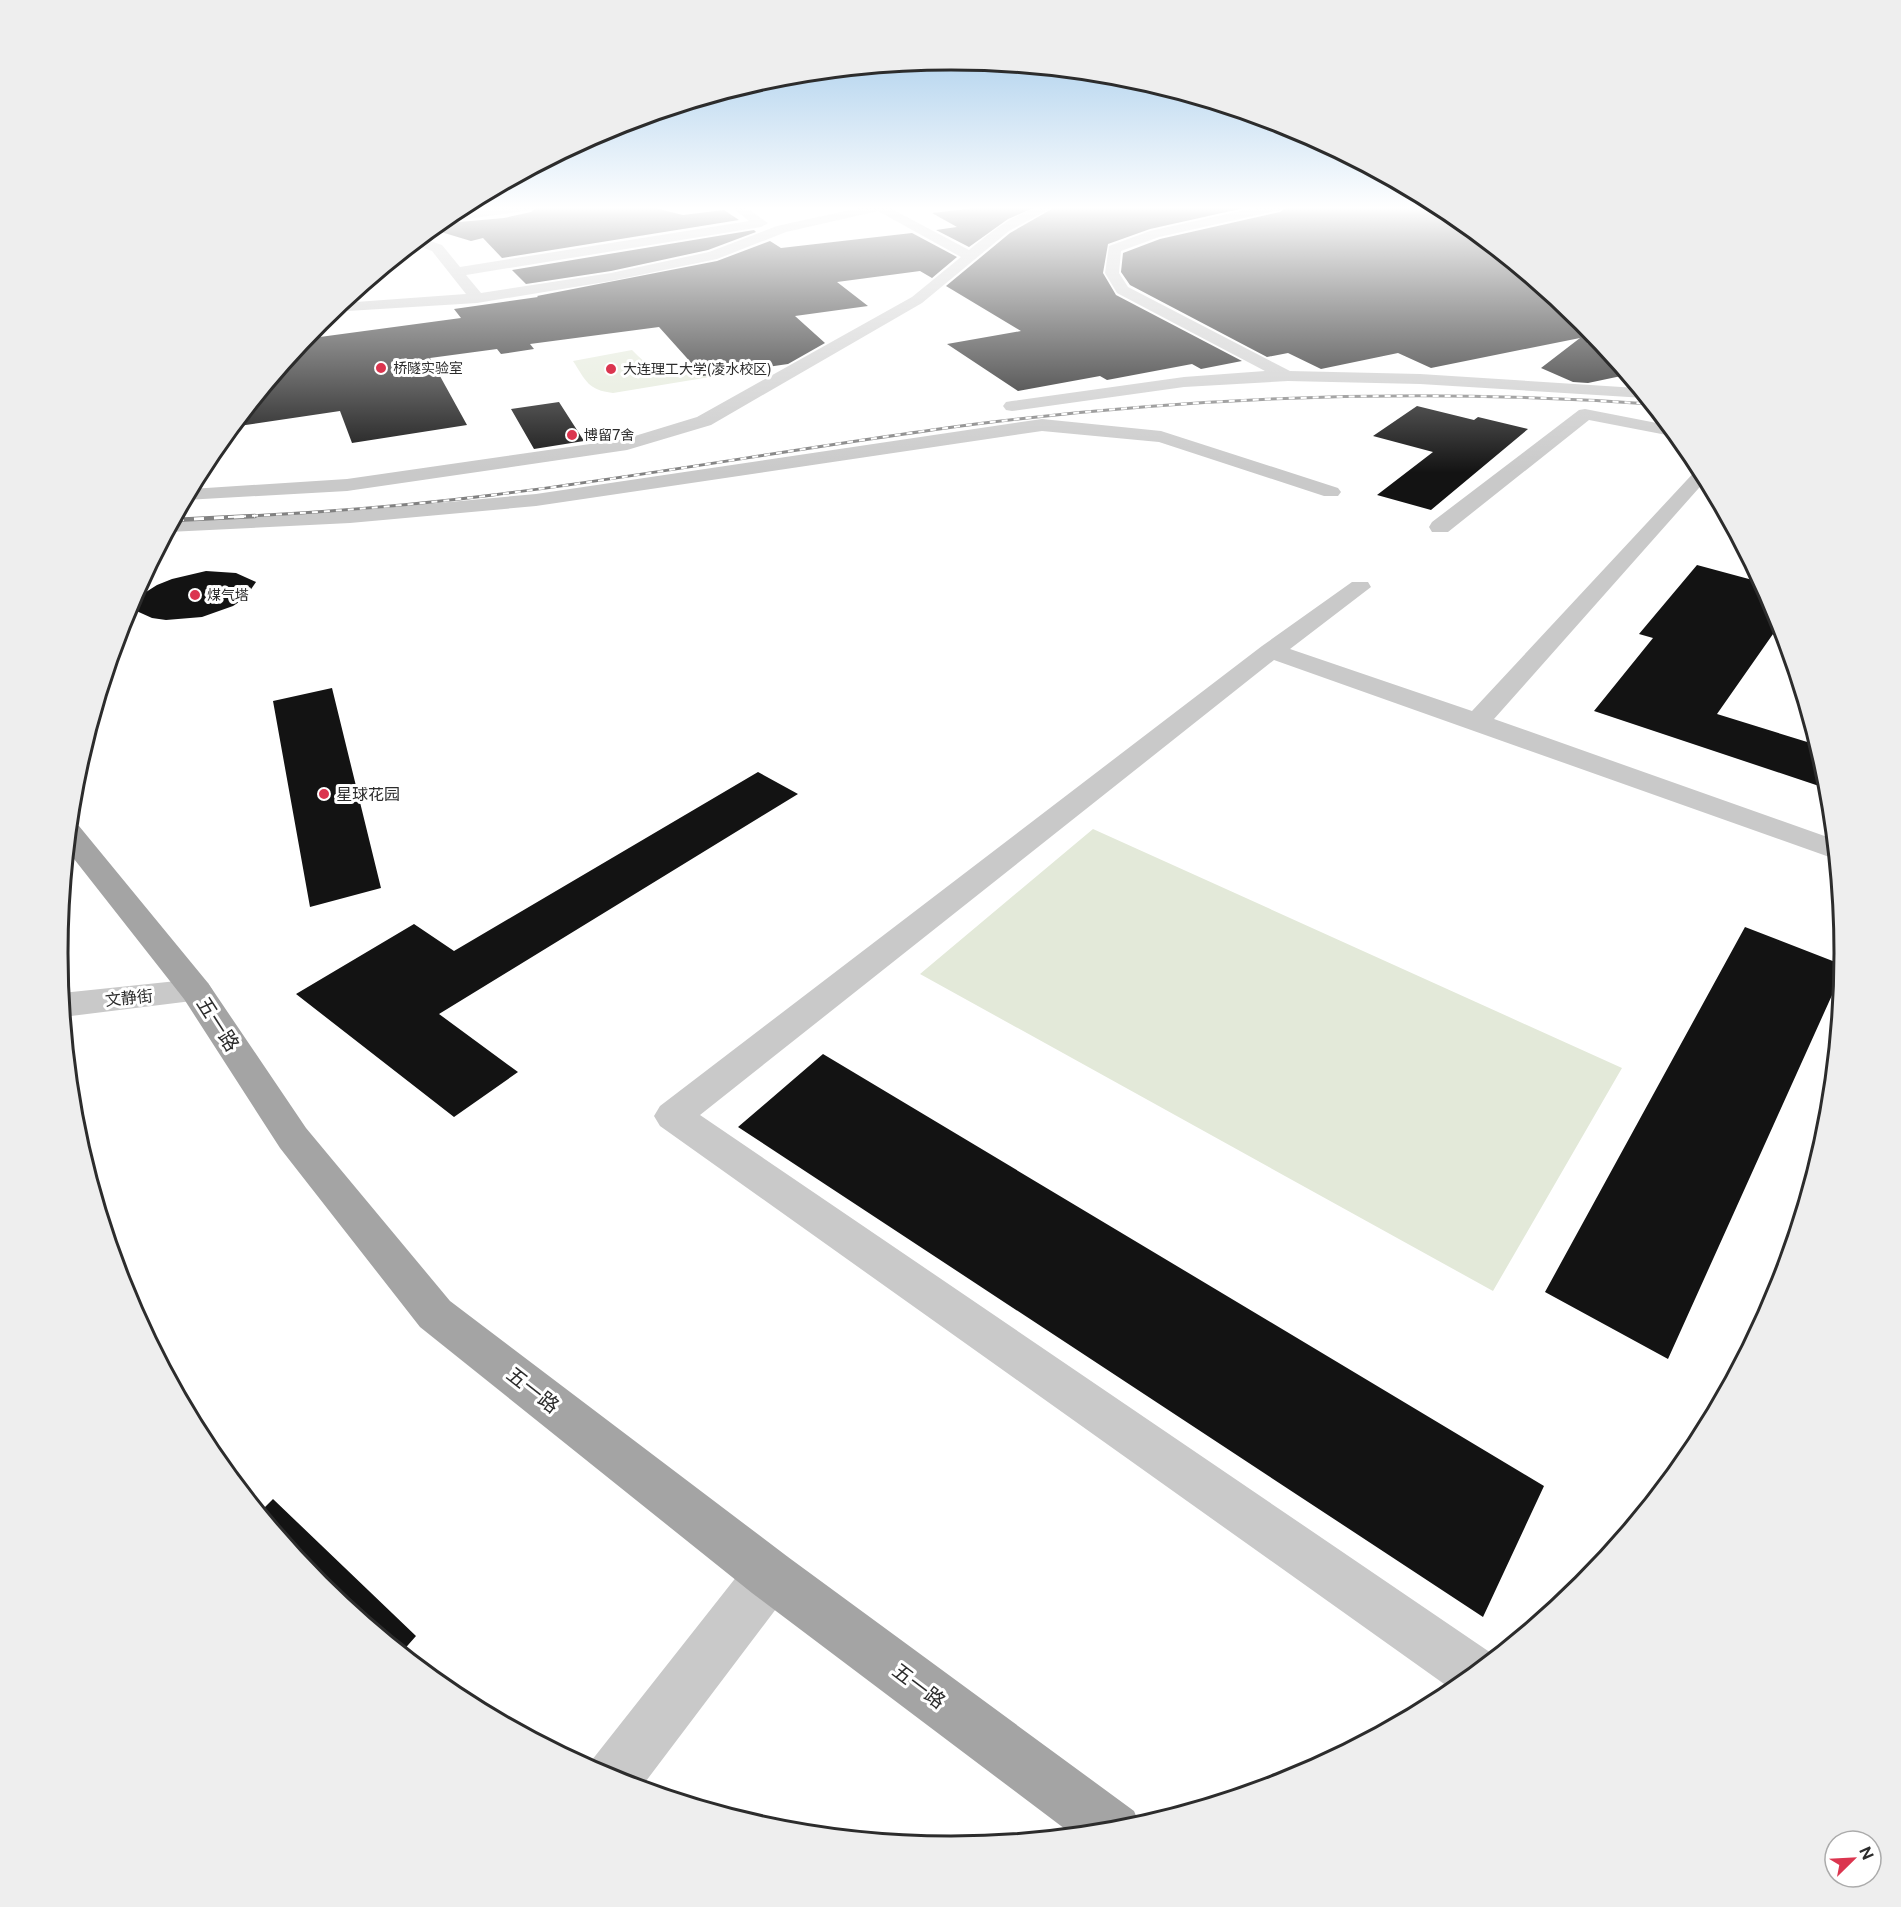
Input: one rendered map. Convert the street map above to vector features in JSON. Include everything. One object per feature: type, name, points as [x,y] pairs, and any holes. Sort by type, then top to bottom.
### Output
[{"type":"main road","name":"五一路","points":[[75,839],[196,991],[293,1138],[435,1314],[770,1575],[1103,1823]]},
{"type":"street","points":[[350,307],[496,295]]},
{"type":"street","points":[[197,494],[347,485],[627,444],[704,421],[923,295]]},
{"type":"street","points":[[1132,295],[1287,376]]},
{"type":"street","points":[[1012,406],[1181,384],[1287,376],[1512,385],[1632,393]]},
{"type":"street","points":[[1440,527],[1585,414],[1661,429]]},
{"type":"street","points":[[179,526],[350,517],[536,500],[1042,425],[1161,436],[1331,492]]},
{"type":"street","points":[[1477,722],[1695,480]]},
{"type":"street","points":[[1360,587],[1271,651],[673,1116],[1468,1669]]},
{"type":"street","points":[[1271,651],[1827,847]]},
{"type":"street","name":"文静街","points":[[69,1004],[196,991]]},
{"type":"street","points":[[619,1771],[770,1575]]},
{"type":"green space","points":[[632,350],[642,360],[660,370],[710,377],[613,393],[598,390],[588,383],[573,361]]},
{"type":"green space","points":[[1093,829],[1622,1068],[1493,1291],[920,974]]},
{"type":"building","points":[[854,295],[868,306],[795,316],[825,343],[788,364],[703,376],[659,327],[530,344],[534,349],[501,354],[497,349],[430,358],[467,425],[352,443],[340,411],[243,425],[287,371],[318,337],[461,318],[454,309],[537,296]]},
{"type":"building","points":[[961,295],[1116,295],[1242,361],[1201,369],[1192,364],[1107,380],[1100,376],[1018,391],[947,344],[1021,331]]},
{"type":"building","points":[[1149,295],[1538,295],[1575,329],[1619,377],[1588,383],[1573,382],[1541,368],[1580,338],[1431,368],[1398,353],[1321,369],[1288,353],[1267,357]]},
{"type":"building","points":[[559,402],[584,441],[534,449],[511,409]]},
{"type":"building","points":[[1417,406],[1474,420],[1478,417],[1528,429],[1431,510],[1377,495],[1433,452],[1373,436]]},
{"type":"building","points":[[1697,565],[1749,579],[1773,634],[1717,714],[1807,742],[1818,786],[1594,711],[1653,638],[1639,634]]},
{"type":"building","name":"煤气塔","points":[[206,571],[236,573],[256,582],[245,598],[233,606],[202,617],[166,620],[152,618],[137,611],[146,592],[172,579]]},
{"type":"building","name":"星球花园","points":[[332,688],[381,888],[310,907],[273,701]]},
{"type":"building","points":[[758,772],[798,794],[439,1014],[518,1072],[454,1117],[296,994],[414,924],[454,951]]},
{"type":"building","points":[[1745,927],[1834,961],[1833,994],[1668,1359],[1545,1292]]},
{"type":"building","points":[[823,1054],[1544,1486],[1483,1617],[738,1127]]},
{"type":"building","points":[[273,1499],[416,1636],[406,1648],[326,1578],[264,1508]]},
{"type":"railway","points":[[228,517],[427,503],[614,478],[976,424],[1144,407],[1228,401],[1397,396],[1481,396],[1641,403]]},
{"type":"railway","points":[[182,520],[255,516]]},
{"type":"place","name":"桥隧实验室","points":[[381,368]]},
{"type":"place","name":"大连理工大学(凌水校区)","points":[[611,369]]},
{"type":"place","name":"博留7舍","points":[[572,435]]},
{"type":"place","name":"煤气塔","points":[[195,595]]},
{"type":"place","name":"星球花园","points":[[324,794]]}]
